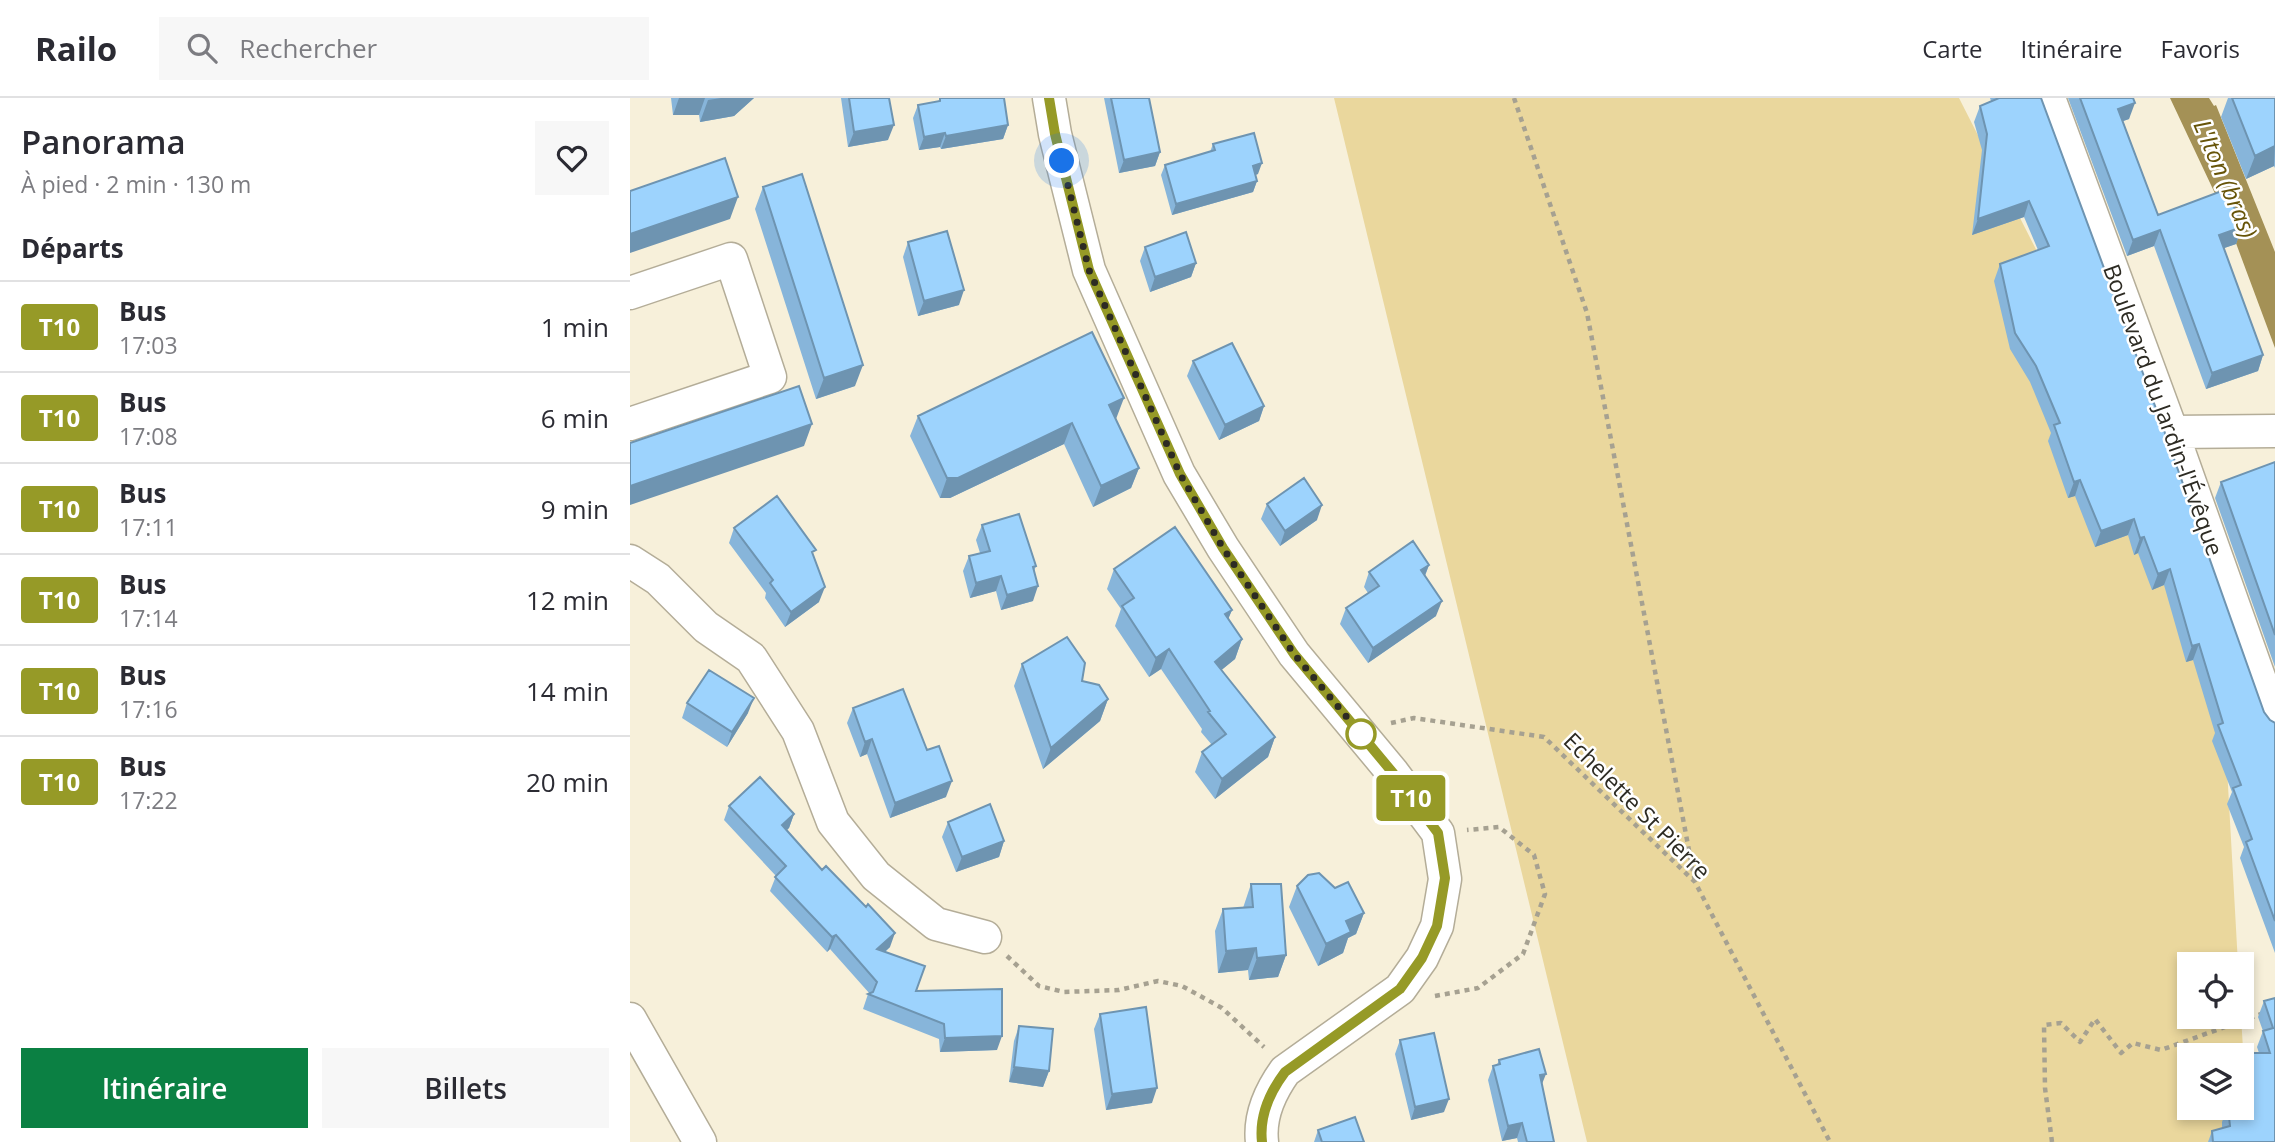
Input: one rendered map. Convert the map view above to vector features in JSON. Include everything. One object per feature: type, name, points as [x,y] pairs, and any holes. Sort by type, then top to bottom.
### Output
[{"type":"street","points":[[1049,98],[1055,134],[1089,270],[1180,474],[1223,548],[1294,654],[1393,773],[1438,833],[1445,878],[1437,926],[1422,958],[1400,989],[1290,1068],[1272,1089],[1260,1126],[1262,1142]]},
{"type":"street","name":"Boulevard du Jardin-l'Évêque","points":[[2049,98],[2275,722]]},
{"type":"street","points":[[630,293],[731,259],[770,377],[630,424]]},
{"type":"street","points":[[2172,432],[2275,432]]},
{"type":"street","points":[[630,561],[658,579],[706,626],[751,658],[798,731],[833,822],[876,876],[936,924],[985,937]]},
{"type":"street","points":[[630,1019],[700,1142]]},
{"type":"path","points":[[1514,98],[1587,313],[1695,882]]},
{"type":"path","name":"Echelette St Pierre","points":[[1358,731],[1414,718],[1544,737],[1695,882],[1830,1142]]},
{"type":"path","points":[[1400,989],[1432,996],[1478,988],[1523,954],[1545,894],[1534,855],[1499,827],[1438,833]]},
{"type":"path","points":[[985,937],[1039,986],[1063,992],[1119,990],[1158,981],[1182,986],[1222,1007],[1262,1046],[1290,1068]]},
{"type":"path","points":[[2052,1142],[2045,1088],[2044,1024],[2061,1023],[2080,1042],[2095,1019],[2121,1053],[2133,1042],[2161,1050],[2275,1009]]},
{"type":"shaded area","points":[[1334,98],[1959,98],[2218,607],[2237,952],[2177,952],[2177,1029],[2242,1029],[2243,1043],[2177,1043],[2177,1120],[2248,1120],[2249,1142],[1587,1142]]},
{"type":"water","name":"L'Iton (bras)","points":[[2170,98],[2209,98],[2214,106],[2216,105],[2275,252],[2275,348],[2227,219]]},
{"type":"building","points":[[849,98],[889,98],[894,125],[854,132]]},
{"type":"building","points":[[940,98],[1004,98],[1008,125],[946,136],[945,133],[924,137],[918,105],[940,101]]},
{"type":"building","points":[[1111,98],[1149,98],[1160,152],[1124,160]]},
{"type":"building","points":[[1999,98],[2041,98],[2161,422],[2264,712],[2275,723],[2275,921],[2246,842],[2252,839],[2233,788],[2241,785],[2218,725],[2223,723],[2199,644],[2192,646],[2170,569],[2158,574],[2134,519],[2101,531],[2080,480],[2074,482],[2054,425],[2060,423],[2036,366],[2015,333],[2000,264],[2049,246],[2029,201],[1978,219],[1987,134],[1980,106]]},
{"type":"building","points":[[2080,98],[2133,98],[2135,103],[2118,109],[2158,215],[2227,189],[2242,227],[2219,235],[2263,355],[2212,373],[2160,230],[2133,240]]},
{"type":"building","points":[[2232,98],[2275,98],[2275,146],[2255,156]]},
{"type":"building","points":[[1254,133],[1262,163],[1253,166],[1257,181],[1176,204],[1165,165],[1215,150],[1213,144]]},
{"type":"building","points":[[725,158],[738,197],[630,234],[630,191]]},
{"type":"building","points":[[802,174],[863,365],[824,378],[763,187]]},
{"type":"building","points":[[947,231],[964,290],[924,301],[908,242]]},
{"type":"building","points":[[1186,232],[1196,263],[1155,277],[1145,247]]},
{"type":"building","points":[[1092,332],[1124,398],[1109,405],[1139,468],[1101,486],[1072,423],[958,478],[947,478],[918,416]]},
{"type":"building","points":[[1232,343],[1264,406],[1225,425],[1193,361]]},
{"type":"building","points":[[799,386],[812,424],[630,486],[630,443]]},
{"type":"building","points":[[2275,462],[2275,635],[2221,482]]},
{"type":"building","points":[[1304,478],[1322,505],[1285,531],[1267,504]]},
{"type":"building","points":[[777,496],[816,550],[812,552],[825,587],[791,612],[770,583],[773,580],[734,528]]},
{"type":"building","points":[[1019,514],[1036,566],[1033,567],[1038,586],[1007,595],[1001,576],[976,583],[969,556],[990,551],[982,525]]},
{"type":"building","points":[[1175,527],[1232,610],[1225,614],[1242,639],[1215,662],[1275,737],[1222,779],[1202,752],[1226,734],[1208,712],[1210,711],[1169,649],[1156,658],[1122,606],[1134,598],[1114,569]]},
{"type":"building","points":[[1413,541],[1429,565],[1421,570],[1442,601],[1373,648],[1346,608],[1379,586],[1369,572]]},
{"type":"building","points":[[1067,637],[1085,663],[1082,681],[1099,685],[1108,699],[1051,748],[1022,664]]},
{"type":"building","points":[[709,670],[754,698],[732,732],[687,703]]},
{"type":"building","points":[[903,689],[927,750],[939,746],[952,781],[895,803],[872,739],[865,742],[853,708]]},
{"type":"building","points":[[760,777],[794,814],[782,825],[822,870],[826,866],[895,933],[877,949],[925,966],[916,991],[1002,989],[1002,1036],[945,1038],[944,1024],[868,994],[873,992],[877,982],[836,935],[832,937],[775,877],[786,866],[729,806]]},
{"type":"building","points":[[990,804],[1004,841],[962,857],[948,822]]},
{"type":"building","points":[[1319,873],[1335,888],[1348,882],[1364,913],[1346,921],[1351,932],[1326,944],[1297,886],[1308,875]]},
{"type":"building","points":[[1251,884],[1281,884],[1286,955],[1257,958],[1256,948],[1226,951],[1223,909],[1253,907]]},
{"type":"building","points":[[2275,998],[2275,1142],[2213,1142],[2212,1131],[2230,1126],[2229,1120],[2254,1120],[2254,1053],[2270,1053],[2263,1031],[2273,1028],[2264,1001]]},
{"type":"building","points":[[1146,1007],[1157,1088],[1112,1094],[1100,1014]]},
{"type":"building","points":[[1019,1026],[1053,1029],[1049,1071],[1014,1067]]},
{"type":"building","points":[[1434,1033],[1449,1099],[1415,1107],[1400,1040]]},
{"type":"building","points":[[1539,1049],[1546,1074],[1540,1075],[1554,1142],[1527,1142],[1522,1123],[1508,1126],[1493,1066],[1500,1064],[1499,1060]]},
{"type":"building","points":[[1355,1117],[1364,1142],[1322,1142],[1318,1130]]},
{"type":"bus line","name":"T10","points":[[1049,98],[1055,134],[1089,270],[1180,474],[1223,548],[1294,654],[1393,773],[1438,833],[1445,878],[1437,926],[1422,958],[1400,989],[1285,1072],[1272,1089],[1260,1126],[1262,1142]]},
{"type":"route","points":[[1062,161],[1089,270],[1180,474],[1223,548],[1294,654],[1361,734]]}]
